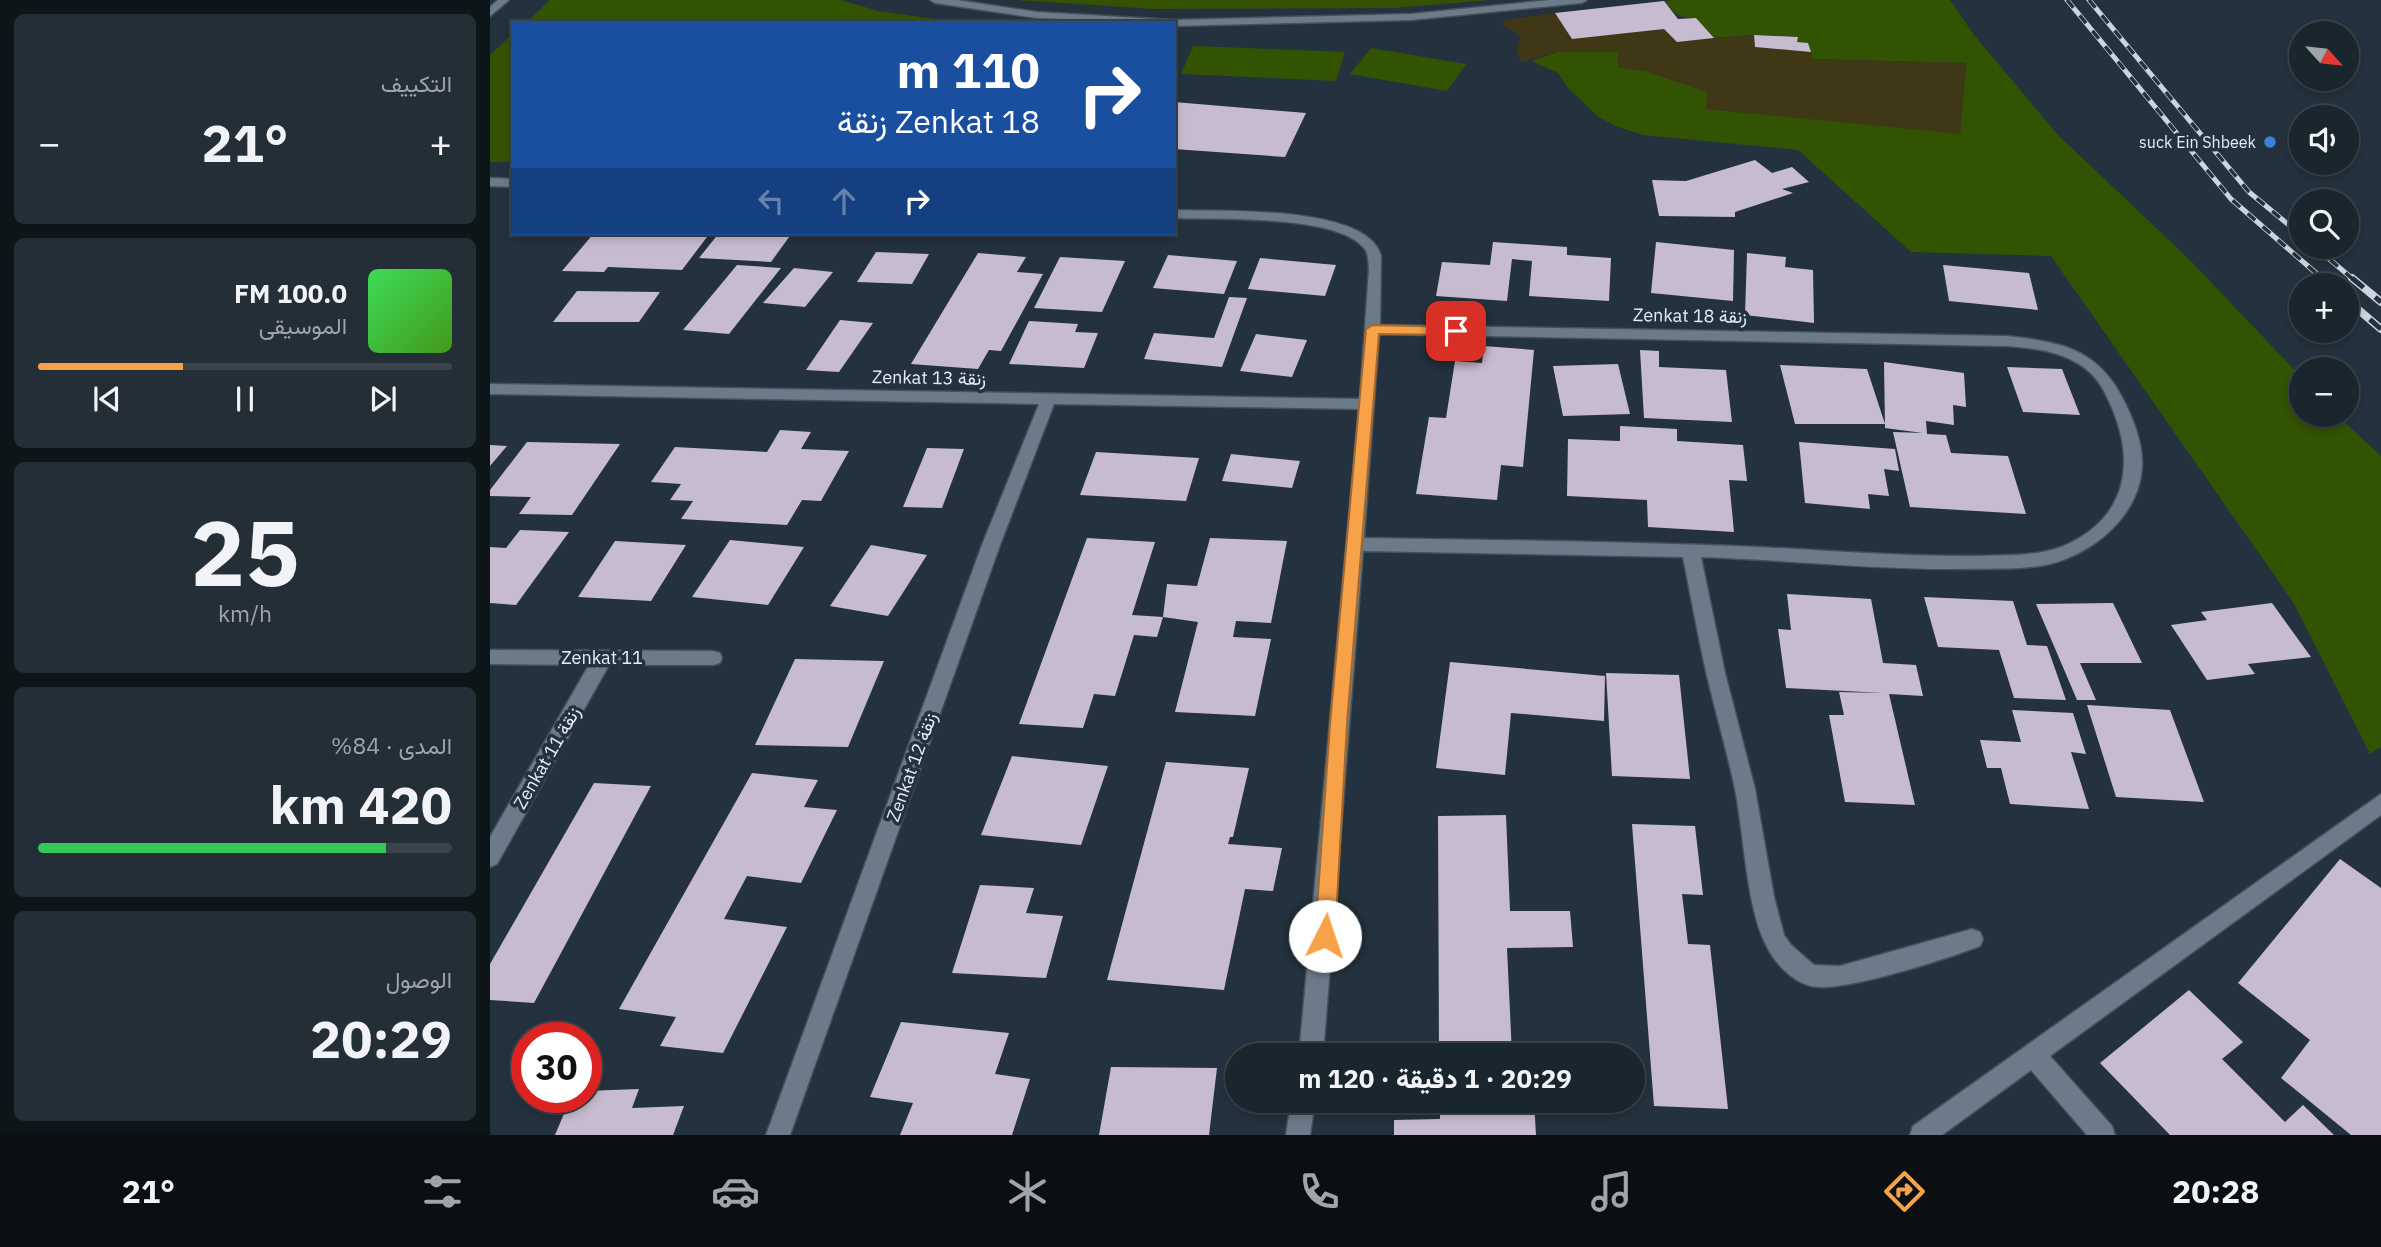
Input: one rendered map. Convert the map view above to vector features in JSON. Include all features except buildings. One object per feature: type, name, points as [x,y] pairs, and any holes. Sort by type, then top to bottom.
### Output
[{"type":"street","points":[[490,13],[504,0]]},
{"type":"street","points":[[935,0],[1037,15],[1139,21]]},
{"type":"street","points":[[1176,23],[1410,18],[1582,0]]},
{"type":"street","points":[[490,182],[511,183]]},
{"type":"street","points":[[1176,214],[1308,220],[1338,226],[1359,235],[1373,249],[1376,269],[1368,404],[1353,544],[1325,936],[1312,1043]]},
{"type":"street","name":"Zenkat 18 زنقة","points":[[1353,544],[1691,551],[1933,564],[2032,561],[2057,555],[2082,544],[2112,518],[2128,496],[2133,478],[2135,452],[2127,425],[2111,390],[2093,366],[2047,345],[2006,341],[1373,329]]},
{"type":"street","name":"Zenkat 13 زنقة","points":[[490,389],[1368,404]]},
{"type":"street","name":"Zenkat 12 زنقة","points":[[778,1135],[991,545],[1048,400]]},
{"type":"street","points":[[1691,551],[1716,673],[1745,789],[1763,897],[1774,939],[1783,953],[1800,970],[1813,976],[1840,977],[1972,939]]},
{"type":"street","name":"Zenkat 11","points":[[490,657],[713,658]]},
{"type":"street","name":"Zenkat 11 زنقة","points":[[490,857],[603,658]]},
{"type":"street","points":[[1922,1135],[2381,803]]},
{"type":"street","points":[[2034,1055],[2103,1135]]},
{"type":"street","points":[[1298,1135],[1301,1113]]},
{"type":"green space","points":[[550,0],[841,0],[878,11],[949,21],[528,21]]},
{"type":"green space","points":[[1016,0],[1489,0],[1394,8],[1153,9]]},
{"type":"green space","points":[[1950,0],[1974,35],[2057,134],[2190,260],[2289,364],[2289,427],[2350,427],[2381,456],[2381,747],[2370,754],[2293,602],[2051,256],[1911,252],[1798,150],[1643,135],[1618,127],[1597,116],[1568,88],[1558,73],[1531,61],[1558,52],[1619,52],[1618,67],[1645,71],[1708,92],[1707,109],[1960,133],[1966,63],[1811,59],[1808,44],[1797,42],[1798,37],[1754,35],[1714,38],[1696,18],[1678,14],[1664,1]]},
{"type":"green space","points":[[511,36],[511,162],[490,162],[490,55]]},
{"type":"green space","points":[[1193,46],[1345,52],[1336,81],[1181,74]]},
{"type":"green space","points":[[1371,48],[1466,64],[1447,91],[1350,74]]},
{"type":"sand","points":[[1555,13],[1572,39],[1664,29],[1677,42],[1754,35],[1755,47],[1811,52],[1812,59],[1966,63],[1960,134],[1706,109],[1707,92],[1645,71],[1618,67],[1619,52],[1558,52],[1521,62],[1517,50],[1521,36],[1503,25],[1505,20]]},
{"type":"railway","points":[[2067,0],[2231,199],[2316,273]]},
{"type":"railway","points":[[2089,0],[2249,192],[2289,225]]},
{"type":"railway","points":[[2329,259],[2346,273]]},
{"type":"railway","points":[[2359,284],[2381,302]]},
{"type":"railway","points":[[2359,310],[2381,329]]},
{"type":"place","name":"suck Ein Shbeek","points":[[2270,142]]},
{"type":"route","points":[[1325,936],[1338,724],[1373,329],[1456,331]]}]
